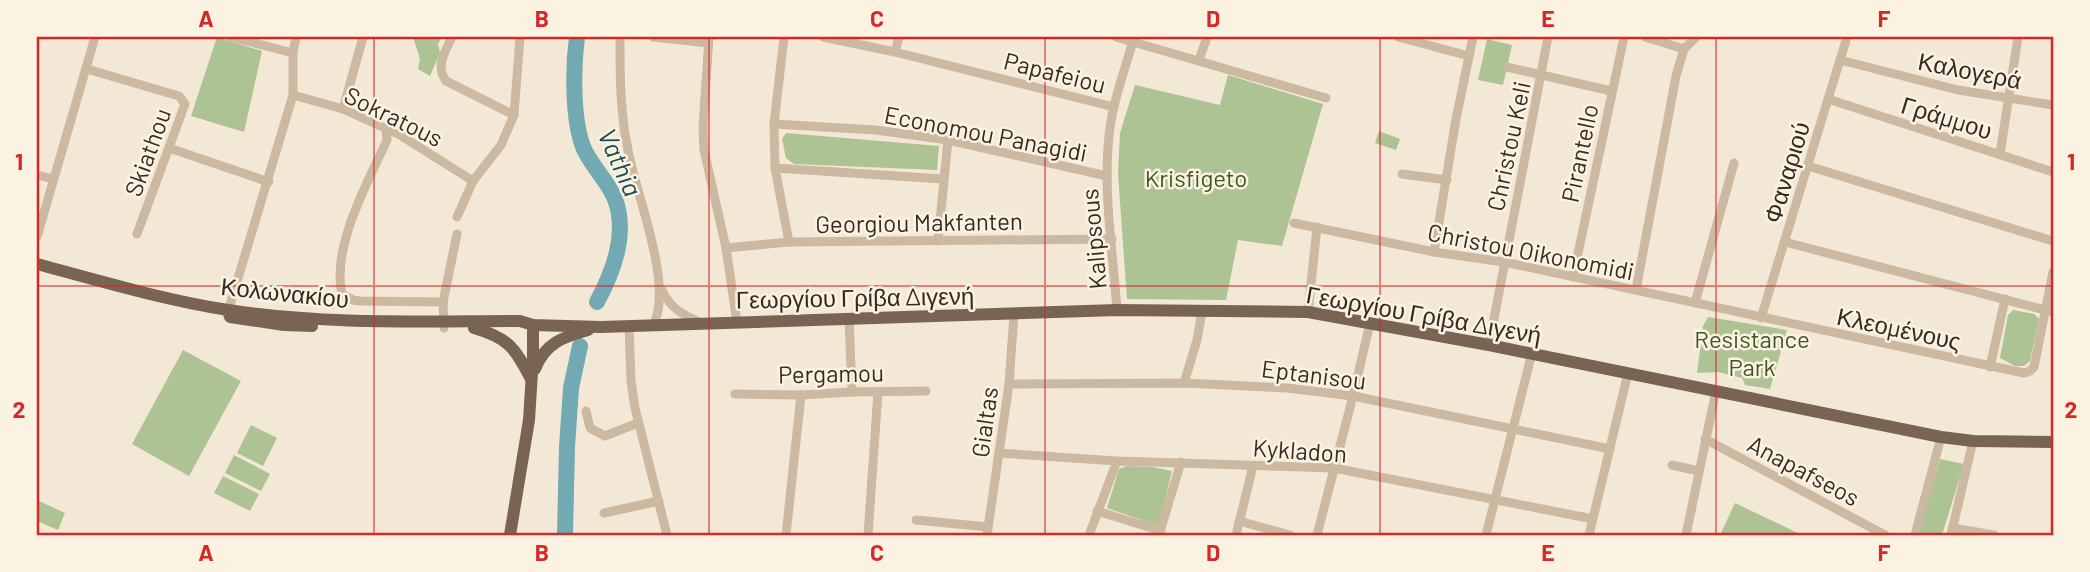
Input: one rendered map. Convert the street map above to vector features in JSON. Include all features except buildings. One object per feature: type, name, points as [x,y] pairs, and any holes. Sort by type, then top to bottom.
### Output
[{"type":"main road","name":"Κολωνακίου","points":[[37,264],[228,313]]},
{"type":"main road","name":"Κολωνακίου","points":[[37,273],[284,325],[520,321],[533,325],[601,327],[654,324]]},
{"type":"main road","name":"Γεωργίου Γρίβα Διγενή","points":[[654,324],[1117,310],[1308,312],[1532,353],[1941,437],[1973,442],[2053,442]]},
{"type":"main road","name":"Κολωνακίου","points":[[444,324],[520,329],[533,325]]},
{"type":"main road","points":[[510,535],[523,465],[532,379],[533,325]]},
{"type":"main road","points":[[532,379],[542,354],[553,342],[601,327]]},
{"type":"main road","points":[[474,328],[495,334],[516,349],[532,379]]},
{"type":"street","points":[[37,237],[95,37]]},
{"type":"street","points":[[231,37],[293,52]]},
{"type":"street","points":[[228,313],[293,95],[293,52],[296,37]]},
{"type":"street","points":[[343,109],[363,37]]},
{"type":"street","points":[[452,37],[440,65],[440,74],[446,81],[513,115]]},
{"type":"street","points":[[457,217],[473,181],[502,145],[513,115],[520,37]]},
{"type":"street","points":[[620,37],[620,92],[627,149],[659,285],[660,310],[654,324]]},
{"type":"street","points":[[653,37],[709,40],[704,150],[726,248],[737,322]]},
{"type":"street","points":[[784,37],[774,124],[775,168],[789,242]]},
{"type":"street","name":"Papafeiou","points":[[824,37],[1114,107]]},
{"type":"street","points":[[895,52],[899,37]]},
{"type":"street","points":[[1116,37],[1326,98]]},
{"type":"street","points":[[1199,60],[1207,37]]},
{"type":"street","points":[[1398,37],[1469,56]]},
{"type":"street","points":[[1434,252],[1473,37]]},
{"type":"street","name":"Christou Keli","points":[[1489,345],[1548,37]]},
{"type":"street","name":"Pirantello","points":[[1573,276],[1624,37]]},
{"type":"street","points":[[1645,37],[1684,48]]},
{"type":"street","points":[[1636,290],[1676,76],[1684,48],[1696,37]]},
{"type":"street","name":"Φαναριού","points":[[1761,318],[1847,37]]},
{"type":"street","points":[[2000,154],[2018,37]]},
{"type":"street","name":"Kalipsous","points":[[1117,310],[1107,176],[1109,135],[1133,41]]},
{"type":"street","name":"Καλογερά","points":[[1840,60],[1958,90],[2053,104]]},
{"type":"street","points":[[1507,67],[1611,91]]},
{"type":"street","name":"Skiathou","points":[[87,69],[179,96],[185,104],[136,234]]},
{"type":"street","name":"Sokratous","points":[[293,95],[343,109],[386,129],[418,145],[473,181]]},
{"type":"street","name":"Γράμμου","points":[[1828,99],[2053,172]]},
{"type":"street","name":"Economou Panagidi","points":[[774,124],[876,130],[948,140],[1107,176]]},
{"type":"street","points":[[386,129],[387,140],[360,201],[340,265],[342,294],[359,301],[443,302]]},
{"type":"street","points":[[938,241],[948,140]]},
{"type":"street","points":[[169,148],[268,182]]},
{"type":"street","points":[[1695,303],[1734,163]]},
{"type":"street","points":[[1808,166],[2053,241]]},
{"type":"street","points":[[775,168],[943,179]]},
{"type":"street","points":[[1402,174],[1447,180]]},
{"type":"street","points":[[37,175],[53,179]]},
{"type":"street","name":"Christou Oikonomidi","points":[[1294,223],[1434,252],[1573,276],[1761,318]]},
{"type":"street","points":[[1308,312],[1317,227]]},
{"type":"street","points":[[444,324],[443,302],[457,234]]},
{"type":"street","name":"Georgiou Makfanten","points":[[726,248],[789,242],[1112,239]]},
{"type":"street","points":[[1785,242],[2050,311],[2053,271]]},
{"type":"street","points":[[659,285],[670,305],[681,314],[699,322]]},
{"type":"street","points":[[1990,367],[2005,299]]},
{"type":"street","name":"Κλεομένους","points":[[1761,318],[2024,373],[2034,367],[2050,311]]},
{"type":"street","points":[[1184,383],[1202,312]]},
{"type":"street","name":"Gialtas","points":[[988,531],[1010,384],[1014,314]]},
{"type":"street","points":[[849,318],[852,392]]},
{"type":"street","points":[[1317,535],[1370,323]]},
{"type":"street","points":[[629,326],[631,381],[638,423],[667,535]]},
{"type":"street","points":[[1486,535],[1532,353]]},
{"type":"street","points":[[1589,535],[1628,373]]},
{"type":"street","name":"Eptanisou","points":[[1010,384],[1184,383],[1287,388],[1353,396],[1610,449]]},
{"type":"street","name":"Pergamou","points":[[735,394],[926,391]]},
{"type":"street","points":[[1686,535],[1716,391]]},
{"type":"street","points":[[868,535],[878,392]]},
{"type":"street","points":[[786,535],[801,395]]},
{"type":"street","points":[[586,411],[590,428],[605,436],[638,423]]},
{"type":"street","points":[[1914,535],[1941,437]]},
{"type":"street","name":"Anapafseos","points":[[1705,439],[1885,535]]},
{"type":"street","points":[[1973,442],[1951,531],[1993,535]]},
{"type":"street","name":"Kykladon","points":[[999,453],[1117,461],[1334,468],[1593,519]]},
{"type":"street","points":[[1088,535],[1117,461]]},
{"type":"street","points":[[1097,511],[1160,533],[1181,462]]},
{"type":"street","points":[[1672,465],[1699,471]]},
{"type":"street","points":[[1236,535],[1253,466]]},
{"type":"street","points":[[604,513],[659,501]]},
{"type":"street","points":[[916,520],[988,531]]},
{"type":"street","points":[[1239,521],[1290,535]]},
{"type":"green space","points":[[217,37],[262,51],[244,132],[191,116]]},
{"type":"green space","points":[[413,37],[442,37],[438,44],[440,53],[430,76],[418,69],[420,59]]},
{"type":"green space","points":[[1487,39],[1512,45],[1503,85],[1478,80]]},
{"type":"green space","name":"Krisfigeto","points":[[1228,75],[1323,104],[1282,246],[1238,240],[1226,300],[1127,299],[1118,174],[1120,133],[1135,85],[1220,105]]},
{"type":"green space","points":[[1379,131],[1400,139],[1396,150],[1375,143]]},
{"type":"green space","points":[[786,133],[939,146],[937,170],[794,164],[786,158],[782,139]]},
{"type":"green space","points":[[2013,310],[2034,314],[2039,319],[2030,361],[2024,366],[2015,366],[2000,358],[2008,315]]},
{"type":"green space","name":"Resistance Park","points":[[1708,317],[1787,330],[1770,389],[1745,385],[1742,378],[1718,372],[1697,373],[1703,326]]},
{"type":"green space","points":[[183,350],[241,381],[189,476],[132,444]]},
{"type":"green space","points":[[251,425],[277,438],[263,466],[237,453]]},
{"type":"green space","points":[[234,455],[270,474],[261,491],[225,473]]},
{"type":"green space","points":[[1940,459],[1964,464],[1942,535],[1918,535]]},
{"type":"green space","points":[[1127,466],[1172,471],[1159,526],[1107,508],[1119,469]]},
{"type":"green space","points":[[223,476],[259,494],[250,511],[214,493]]},
{"type":"green space","points":[[37,500],[65,513],[58,530],[37,521]]},
{"type":"green space","points":[[1735,503],[1802,535],[1720,535]]},
{"type":"waterway","name":"Vathia","points":[[577,37],[574,94],[580,137],[587,156],[608,186],[619,212],[617,252],[597,302]]},
{"type":"waterway","name":"Vathia","points":[[565,535],[571,388],[580,346]]}]
